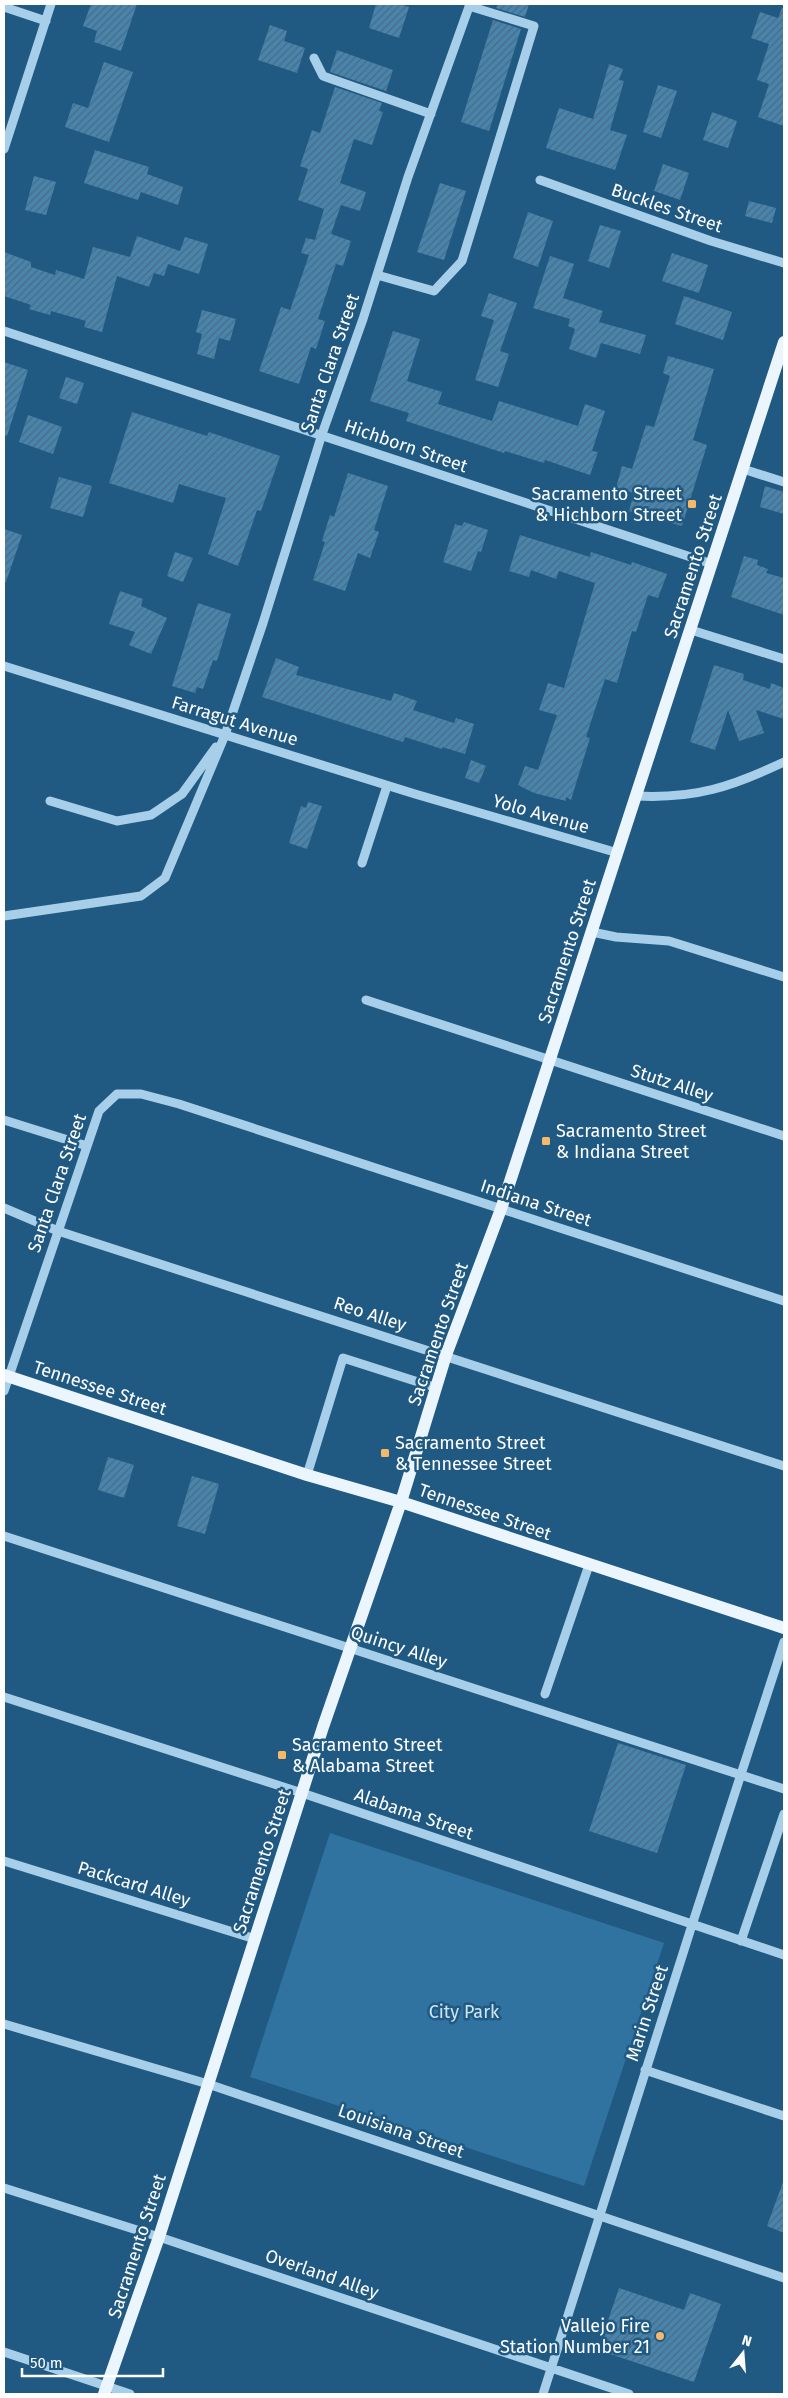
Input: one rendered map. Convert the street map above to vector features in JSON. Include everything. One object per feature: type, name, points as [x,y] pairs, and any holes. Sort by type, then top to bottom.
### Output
[{"type":"main road","name":"Sacramento Street","points":[[105,2390],[159,2237],[348,1648],[401,1502],[446,1355],[501,1209],[784,342]]},
{"type":"main road","name":"Tennessee Street","points":[[6,1376],[307,1475],[401,1502],[784,1628]]},
{"type":"street","points":[[4,149],[51,4]]},
{"type":"street","points":[[378,275],[434,291],[462,261],[534,26],[470,5]]},
{"type":"street","name":"Santa Clara Street","points":[[225,735],[263,623],[322,434],[378,275],[408,178],[470,5]]},
{"type":"street","points":[[4,7],[46,21]]},
{"type":"street","points":[[314,58],[323,76],[431,114]]},
{"type":"street","name":"Buckles Street","points":[[540,180],[711,241],[784,263]]},
{"type":"street","name":"Hichborn Street","points":[[4,332],[322,434],[456,481],[712,564]]},
{"type":"street","points":[[743,469],[784,482]]},
{"type":"street","points":[[690,630],[784,659]]},
{"type":"street","name":"Farragut Avenue","points":[[4,666],[456,806]]},
{"type":"street","points":[[50,801],[117,820],[151,815],[182,794],[225,735]]},
{"type":"street","points":[[4,916],[141,896],[165,878],[225,735]]},
{"type":"street","points":[[636,796],[670,798],[705,792],[752,777],[784,762]]},
{"type":"street","points":[[362,863],[387,786]]},
{"type":"street","name":"Yolo Avenue","points":[[456,806],[618,853]]},
{"type":"street","points":[[592,932],[616,937],[669,941],[784,977]]},
{"type":"street","name":"Stutz Alley","points":[[366,1000],[784,1136]]},
{"type":"street","name":"Santa Clara Street","points":[[4,1391],[6,1376],[100,1110],[117,1094],[141,1094],[278,1136]]},
{"type":"street","points":[[4,1120],[88,1146]]},
{"type":"street","name":"Indiana Street","points":[[278,1136],[784,1301]]},
{"type":"street","name":"Reo Alley","points":[[4,1208],[58,1231],[446,1355],[784,1466]]},
{"type":"street","points":[[307,1475],[343,1358],[437,1388]]},
{"type":"street","name":"Quincy Alley","points":[[4,1536],[784,1789]]},
{"type":"street","points":[[545,1694],[589,1565]]},
{"type":"street","name":"Marin Street","points":[[543,2394],[645,2070],[784,1642]]},
{"type":"street","name":"Alabama Street","points":[[4,1697],[302,1793],[784,1955]]},
{"type":"street","points":[[741,1941],[784,1814]]},
{"type":"street","name":"Packcard Alley","points":[[4,1860],[256,1938]]},
{"type":"street","name":"Louisiana Street","points":[[4,2024],[208,2084],[784,2278]]},
{"type":"street","points":[[645,2070],[784,2116]]},
{"type":"street","name":"Overland Alley","points":[[4,2188],[159,2237],[629,2394]]},
{"type":"street","points":[[4,2352],[105,2390],[130,2394]]},
{"type":"green space","name":"City Park","points":[[330,1833],[664,1943],[584,2186],[250,2077]]},
{"type":"building","points":[[91,4],[137,4],[121,51],[94,42],[97,31],[83,26]]},
{"type":"building","points":[[376,4],[399,4],[409,7],[399,38],[369,28]]},
{"type":"building","points":[[498,4],[529,4],[525,17],[496,8]]},
{"type":"building","points":[[782,8],[784,8],[784,126],[758,117],[769,84],[757,80],[769,44],[751,38],[760,12],[778,18]]},
{"type":"building","points":[[493,20],[521,29],[489,131],[461,122]]},
{"type":"building","points":[[270,25],[287,31],[284,41],[305,48],[297,73],[258,60]]},
{"type":"building","points":[[337,50],[393,70],[386,91],[330,72]]},
{"type":"building","points":[[104,62],[133,72],[109,142],[65,127],[73,103],[88,108]]},
{"type":"building","points":[[609,64],[623,69],[619,80],[624,81],[610,130],[627,135],[615,170],[546,148],[559,108],[593,119]]},
{"type":"building","points":[[658,85],[677,91],[661,138],[643,132]]},
{"type":"building","points":[[335,87],[382,103],[379,111],[383,112],[372,145],[354,139],[340,183],[366,192],[360,211],[341,205],[331,234],[351,241],[343,266],[336,264],[318,319],[325,321],[316,349],[311,347],[299,384],[259,371],[281,307],[290,310],[309,255],[301,253],[306,238],[315,240],[324,209],[298,200],[308,169],[300,166],[312,130],[320,133]]},
{"type":"building","points":[[712,112],[737,121],[728,148],[703,140]]},
{"type":"building","points":[[95,150],[149,167],[147,174],[183,187],[178,205],[141,192],[138,200],[84,183]]},
{"type":"building","points":[[663,164],[689,173],[680,200],[654,191]]},
{"type":"building","points":[[34,176],[56,182],[46,215],[25,210]]},
{"type":"building","points":[[440,183],[466,191],[444,260],[417,252]]},
{"type":"building","points":[[749,201],[776,208],[772,223],[745,216]]},
{"type":"building","points":[[528,212],[553,221],[538,267],[513,258]]},
{"type":"building","points":[[600,225],[621,231],[609,268],[588,261]]},
{"type":"building","points":[[137,236],[180,251],[185,237],[208,244],[199,274],[168,264],[164,276],[154,273],[149,287],[117,276],[102,332],[84,327],[86,321],[51,311],[50,315],[29,309],[31,305],[4,296],[4,252],[31,262],[31,267],[55,275],[56,270],[84,279],[93,247],[130,257]]},
{"type":"building","points":[[672,253],[708,265],[699,293],[662,281]]},
{"type":"building","points":[[550,256],[574,264],[563,298],[603,311],[599,322],[646,335],[640,354],[601,343],[596,358],[569,349],[575,329],[568,326],[570,319],[533,308]]},
{"type":"building","points":[[489,293],[517,303],[500,351],[509,354],[498,387],[475,380],[494,320],[481,316]]},
{"type":"building","points":[[684,296],[732,312],[723,340],[675,324]]},
{"type":"building","points":[[202,310],[236,319],[230,341],[219,338],[214,359],[197,354],[202,334],[196,332]]},
{"type":"building","points":[[393,331],[420,339],[407,381],[442,392],[438,404],[492,421],[499,401],[578,426],[585,404],[605,411],[592,451],[598,452],[590,475],[545,460],[544,463],[505,451],[504,453],[406,421],[409,413],[370,401]]},
{"type":"building","points":[[668,356],[714,369],[693,440],[707,445],[682,526],[629,511],[634,493],[616,488],[622,466],[632,469],[646,425],[654,427],[670,376],[663,373]]},
{"type":"building","points":[[4,362],[28,370],[7,436],[4,435]]},
{"type":"building","points":[[66,377],[84,383],[77,404],[59,398]]},
{"type":"building","points":[[132,412],[207,436],[209,432],[280,456],[261,511],[257,510],[238,566],[208,554],[226,498],[179,484],[173,503],[109,483]]},
{"type":"building","points":[[28,415],[62,427],[53,454],[19,442]]},
{"type":"building","points":[[348,473],[388,486],[374,530],[379,532],[370,558],[358,553],[345,591],[313,580],[325,542],[322,541],[330,515],[334,517]]},
{"type":"building","points":[[59,477],[92,486],[83,517],[50,508]]},
{"type":"building","points":[[765,486],[784,492],[784,514],[760,507]]},
{"type":"building","points":[[464,522],[488,530],[481,552],[478,551],[471,571],[443,562],[455,524],[462,526]]},
{"type":"building","points":[[4,529],[22,535],[6,582],[4,582]]},
{"type":"building","points":[[520,535],[590,557],[591,552],[631,565],[632,562],[667,574],[658,598],[648,595],[636,632],[632,631],[617,683],[605,679],[586,737],[590,738],[571,800],[566,797],[566,801],[534,793],[518,785],[525,766],[538,770],[557,715],[539,710],[548,683],[564,688],[595,583],[559,571],[556,579],[531,570],[529,577],[509,571]]},
{"type":"building","points":[[175,552],[193,558],[183,582],[167,576]]},
{"type":"building","points":[[744,556],[758,560],[757,565],[768,569],[766,573],[784,578],[784,615],[731,597]]},
{"type":"building","points":[[120,591],[143,599],[141,606],[167,618],[151,654],[129,645],[135,632],[109,624]]},
{"type":"building","points":[[198,603],[231,614],[217,661],[213,660],[203,689],[197,687],[195,693],[172,686]]},
{"type":"building","points":[[276,658],[299,667],[296,675],[391,701],[394,693],[417,701],[413,710],[454,723],[456,718],[474,724],[465,754],[405,737],[403,742],[262,697]]},
{"type":"building","points":[[714,665],[744,674],[743,680],[770,689],[771,683],[784,688],[784,719],[756,710],[764,733],[739,741],[728,710],[715,750],[690,742]]},
{"type":"building","points":[[471,760],[486,766],[479,783],[465,778]]},
{"type":"building","points":[[308,802],[322,806],[307,849],[289,843],[301,806],[306,808]]},
{"type":"building","points":[[108,1457],[134,1465],[124,1498],[98,1490]]},
{"type":"building","points":[[192,1476],[219,1484],[205,1534],[177,1526]]},
{"type":"building","points":[[618,1743],[686,1765],[657,1853],[589,1831]]},
{"type":"building","points":[[784,2183],[784,2233],[767,2226]]},
{"type":"building","points":[[619,2288],[684,2310],[690,2293],[721,2304],[694,2382],[598,2350]]},
{"type":"place","name":"Sacramento Street & Hichborn Street","points":[[692,504]]},
{"type":"place","name":"Sacramento Street & Indiana Street","points":[[546,1141]]},
{"type":"place","name":"Sacramento Street & Tennessee Street","points":[[385,1453]]},
{"type":"place","name":"Sacramento Street & Alabama Street","points":[[282,1755]]},
{"type":"place","name":"Vallejo Fire Station Number 21","points":[[660,2336]]}]
